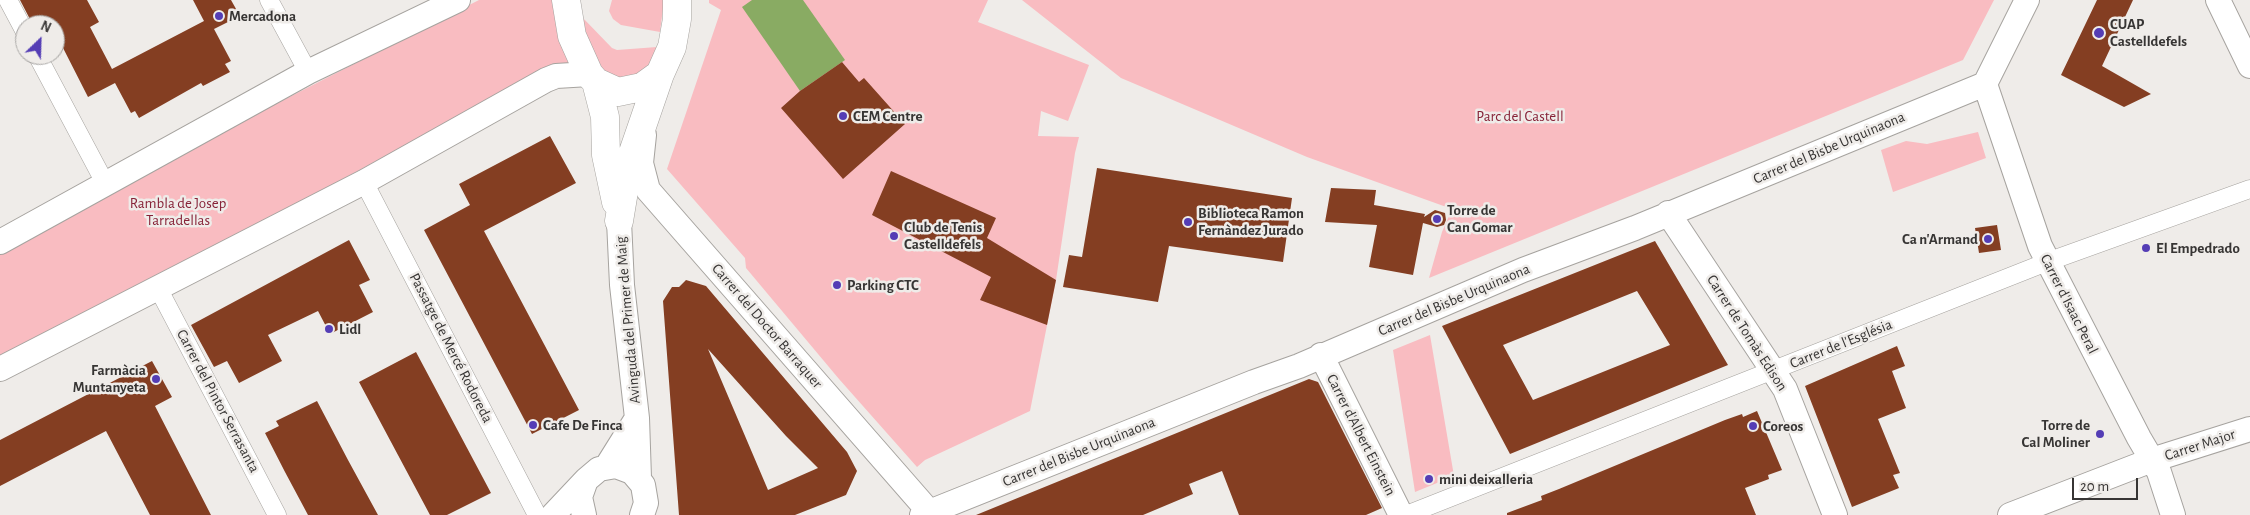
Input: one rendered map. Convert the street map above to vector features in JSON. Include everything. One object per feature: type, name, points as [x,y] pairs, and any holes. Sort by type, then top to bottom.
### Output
[{"type":"street","points":[[8,0],[16,15]]},
{"type":"street","points":[[270,0],[308,72]]},
{"type":"street","points":[[0,242],[308,72],[458,0]]},
{"type":"street","name":"Avinguda del Primer de Maig","points":[[566,0],[572,36],[593,78],[605,117],[606,155],[620,221],[622,285],[644,500]]},
{"type":"street","name":"Avinguda del Primer de Maig","points":[[620,221],[628,167],[660,74],[672,46],[677,20],[676,0]]},
{"type":"street","points":[[1985,84],[2027,0]]},
{"type":"street","points":[[2223,9],[2250,66]]},
{"type":"street","points":[[42,65],[105,183]]},
{"type":"street","points":[[0,369],[364,182],[546,80],[556,76],[593,78],[618,92],[642,87],[660,74]]},
{"type":"street","name":"Carrer del Bisbe Urquinaona","points":[[928,514],[1299,366],[1523,270],[1635,228],[1985,84]]},
{"type":"street","name":"Carrer d'Isaac Peral","points":[[1985,84],[2040,246],[2164,484],[2173,515]]},
{"type":"street","name":"Carrer del Doctor Barraquer","points":[[645,120],[641,164],[648,190],[928,514]]},
{"type":"street","name":"Passatge de Mercé Rodoreda","points":[[364,182],[537,515]]},
{"type":"street","name":"Carrer de l'Església","points":[[1406,515],[2047,262],[2250,189]]},
{"type":"street","name":"Carrer de Tomàs Edison","points":[[1668,214],[1785,389],[1835,515]]},
{"type":"street","name":"Carrer del Pintor Serrasanta","points":[[158,288],[277,515]]},
{"type":"street","name":"Carrer d'Albert Einstein","points":[[1321,355],[1401,515]]},
{"type":"street","name":"Avinguda del Primer de Maig","points":[[607,466],[637,418]]},
{"type":"street","name":"Carrer Major","points":[[2010,515],[2152,460],[2250,429]]},
{"type":"street","points":[[552,515],[592,473],[607,466],[625,468],[644,500]]},
{"type":"street","points":[[584,515],[580,497],[586,480]]},
{"type":"green space","name":"Rambla de Josep Tarradellas","points":[[479,0],[553,0],[557,32],[569,63],[540,72],[192,261],[0,357],[0,250],[219,133]]},
{"type":"green space","points":[[612,0],[664,0],[660,32],[621,25],[613,19],[609,11]]},
{"type":"green space","name":"Club de Tenis Castelldefels","points":[[709,0],[988,0],[978,22],[1089,65],[1068,121],[1041,111],[1038,136],[1079,137],[1056,280],[1030,411],[925,460],[917,467],[839,379],[746,268],[745,258],[667,169],[721,10],[709,3]]},
{"type":"green space","name":"Parc del Castell","points":[[1022,0],[1994,0],[1963,60],[1429,278],[1442,232],[1452,209],[1307,157],[1121,78]]},
{"type":"green space","points":[[583,18],[612,48],[617,50],[657,47],[655,58],[647,69],[635,76],[623,78],[610,75],[599,66],[584,33]]},
{"type":"green space","points":[[1978,132],[1986,158],[1893,192],[1881,150],[1906,141],[1927,144]]},
{"type":"green space","points":[[1430,335],[1454,476],[1415,492],[1393,350]]},
{"type":"shaded area","points":[[752,0],[803,0],[845,60],[800,91],[742,7]]},
{"type":"building","points":[[20,0],[87,0],[99,22],[90,27],[112,69],[204,21],[193,0],[231,0],[240,16],[214,29],[231,61],[225,64],[230,72],[203,86],[201,83],[139,118],[135,111],[131,113],[115,83],[88,97],[65,52],[65,15],[28,15]]},
{"type":"building","name":"CUAP Castelldefels","points":[[2097,0],[2133,0],[2102,66],[2151,94],[2124,107],[2061,75]]},
{"type":"building","name":"CEM Centre","points":[[842,62],[859,82],[864,78],[905,124],[843,179],[781,108],[800,91]]},
{"type":"building","points":[[550,136],[576,183],[484,231],[579,410],[532,434],[424,230],[470,205],[459,184]]},
{"type":"building","name":"Biblioteca Ramon Fernàndez Jurado","points":[[1097,168],[1292,198],[1283,262],[1169,246],[1158,302],[1063,287],[1069,255],[1082,257]]},
{"type":"building","points":[[891,171],[996,218],[987,238],[1056,280],[1047,325],[980,300],[991,277],[872,215]]},
{"type":"building","points":[[1331,188],[1376,190],[1374,205],[1425,214],[1424,217],[1435,210],[1445,213],[1446,220],[1444,225],[1437,227],[1423,223],[1413,275],[1369,267],[1377,225],[1325,222]]},
{"type":"building","name":"Ca n'Armand","points":[[1997,225],[2001,250],[1979,253],[1975,228]]},
{"type":"building","points":[[349,240],[370,280],[359,285],[373,312],[330,334],[318,311],[268,335],[282,361],[239,383],[227,361],[214,367],[191,325]]},
{"type":"building","points":[[1655,241],[1728,365],[1510,454],[1442,326]],"holes":[[[1637,291],[1670,345],[1533,400],[1503,345]]]},
{"type":"building","points":[[686,280],[706,286],[847,452],[857,471],[846,495],[795,515],[679,515],[663,301],[672,287],[679,287]],"holes":[[[708,349],[786,436],[818,468],[768,490]]]},
{"type":"building","points":[[1897,346],[1905,366],[1892,371],[1906,408],[1878,419],[1900,473],[1893,475],[1899,488],[1852,507],[1805,386]]},
{"type":"building","points":[[416,352],[491,493],[447,515],[430,515],[359,382]]},
{"type":"building","points":[[152,361],[172,397],[155,406],[211,515],[150,515],[106,431],[0,486],[0,440]]},
{"type":"building","points":[[1309,379],[1318,382],[1382,508],[1366,515],[1239,515],[1222,471],[1189,484],[1193,494],[1143,515],[976,515]]},
{"type":"building","points":[[317,401],[378,515],[308,515],[265,433],[279,426],[276,421]]},
{"type":"building","points":[[1757,411],[1782,470],[1768,475],[1769,479],[1745,488],[1756,515],[1507,515],[1507,513],[1542,500],[1541,496],[1725,420],[1742,414],[1743,417]]},
{"type":"place","name":"Mercadona","points":[[219,16]]},
{"type":"place","name":"CUAP Castelldefels","points":[[2099,33]]},
{"type":"place","name":"CEM Centre","points":[[843,116]]},
{"type":"place","name":"Torre de Can Gomar","points":[[1437,219]]},
{"type":"place","name":"Biblioteca Ramon Fernàndez Jurado","points":[[1188,222]]},
{"type":"place","name":"Club de Tenis Castelldefels","points":[[894,236]]},
{"type":"place","name":"Ca n'Armand","points":[[1988,239]]},
{"type":"place","name":"El Empedrado","points":[[2146,248]]},
{"type":"place","name":"Parking CTC","points":[[837,285]]},
{"type":"place","name":"Lidl","points":[[329,329]]},
{"type":"place","name":"Farmàcia Muntanyeta","points":[[156,379]]},
{"type":"place","name":"Cafe De Finca","points":[[533,425]]},
{"type":"place","name":"Coreos","points":[[1753,426]]},
{"type":"place","name":"Torre de Cal Moliner","points":[[2100,434]]},
{"type":"place","name":"mini deixalleria","points":[[1429,479]]}]
